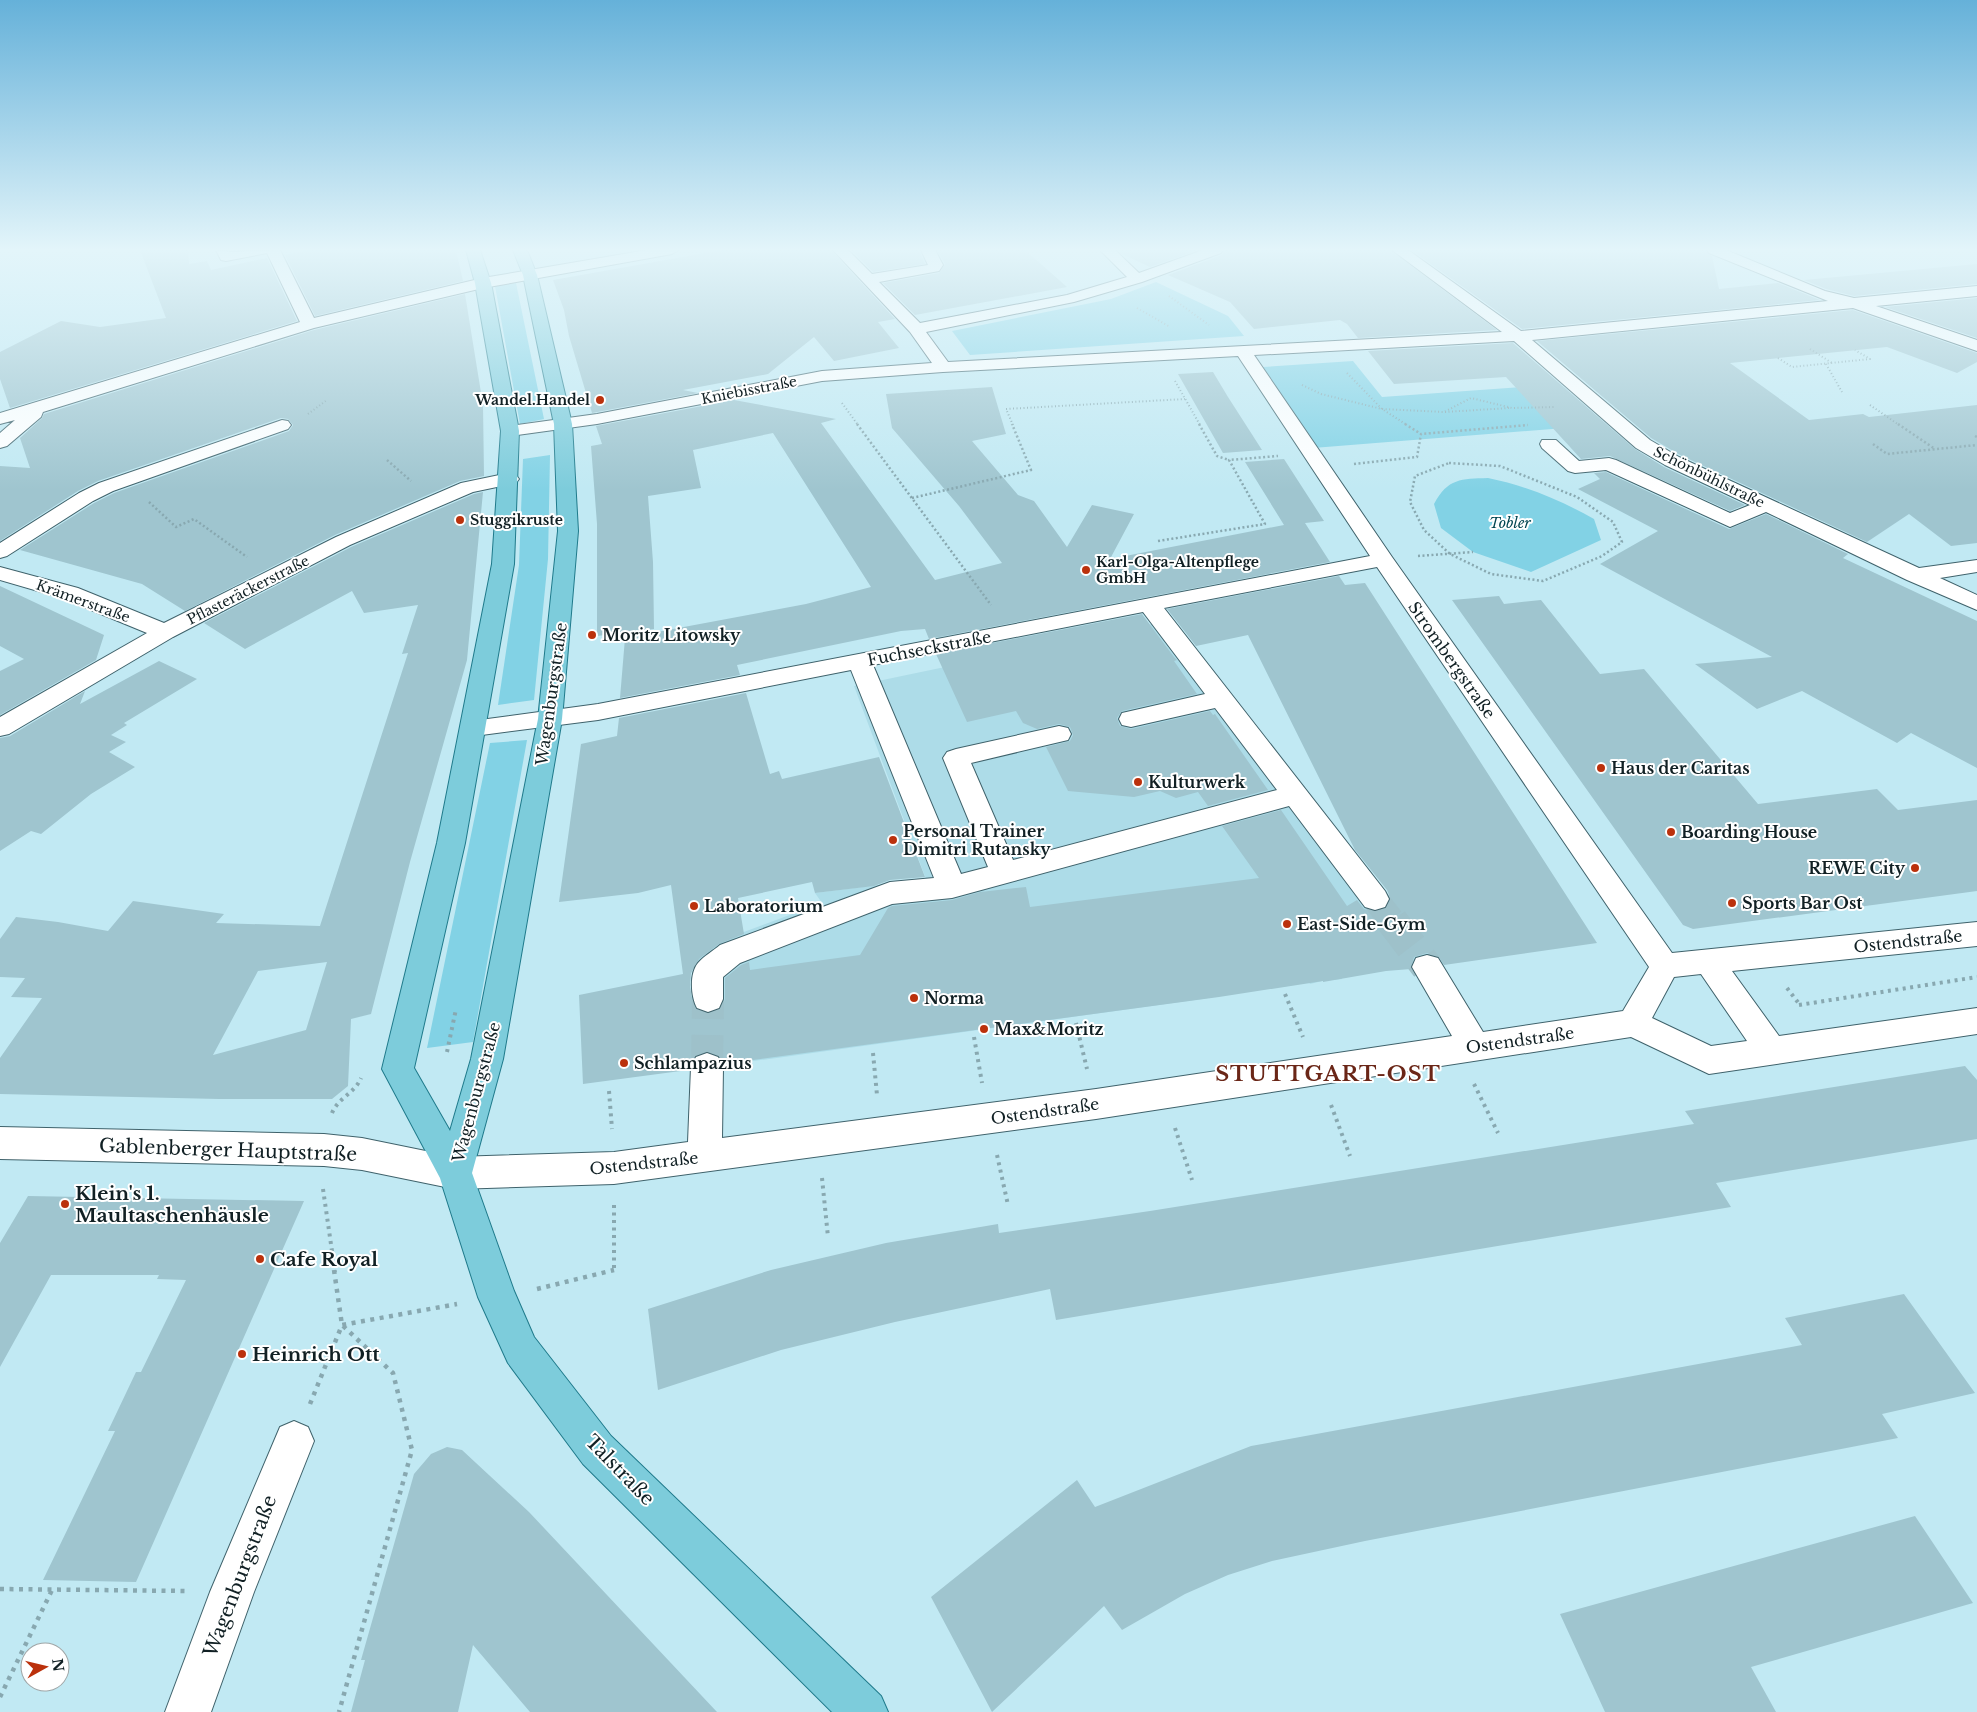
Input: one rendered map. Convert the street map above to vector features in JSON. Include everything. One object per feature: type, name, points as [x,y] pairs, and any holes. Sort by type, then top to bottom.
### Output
[{"type":"main road","name":"Wagenburgstraße","points":[[455,1173],[398,1069],[451,843],[474,728],[503,564],[509,479],[510,431],[491,330]]},
{"type":"main road","name":"Wagenburgstraße","points":[[455,1173],[487,1059],[550,719],[568,531],[563,424],[542,330]]},
{"type":"main road","name":"Talstraße","points":[[455,1173],[497,1297],[521,1350],[597,1450],[865,1712]]},
{"type":"street","points":[[0,419],[42,408],[290,330]]},
{"type":"street","points":[[917,330],[943,367]]},
{"type":"street","name":"Schönbühlstraße","points":[[1510,330],[1604,412],[1643,444],[1664,457],[1977,603]]},
{"type":"street","name":"Kniebisstraße","points":[[510,431],[563,424],[822,376],[943,367],[1161,355],[1249,356],[1324,346],[1518,336],[1583,330]]},
{"type":"street","points":[[1931,330],[1977,346]]},
{"type":"street","name":"Strombergstraße","points":[[1249,356],[1383,560],[1665,966]]},
{"type":"street","points":[[0,442],[42,408]]},
{"type":"street","points":[[0,552],[86,497],[106,487],[282,424]]},
{"type":"street","points":[[1549,444],[1575,467],[1609,464],[1730,521],[1765,505]]},
{"type":"street","name":"Pflasteräckerstraße","points":[[0,728],[165,632],[343,541],[468,487],[509,479]]},
{"type":"street","name":"Fuchseckstraße","points":[[474,728],[598,712],[1383,560]]},
{"type":"street","points":[[1915,575],[1977,566]]},
{"type":"street","name":"Krämerstraße","points":[[0,573],[70,593],[165,632]]},
{"type":"street","points":[[1149,604],[1223,698],[1375,899]]},
{"type":"street","points":[[860,662],[952,887]]},
{"type":"street","points":[[1131,719],[1223,698]]},
{"type":"street","points":[[1004,873],[956,758],[1060,734]]},
{"type":"street","points":[[708,999],[708,972],[730,954],[890,893],[952,887],[1295,795]]},
{"type":"street","name":"Ostendstraße","points":[[1665,966],[1977,934]]},
{"type":"street","points":[[1710,962],[1772,1051]]},
{"type":"street","points":[[1665,966],[1633,1023],[1708,1060],[1977,1021]]},
{"type":"street","points":[[1427,968],[1466,1047]]},
{"type":"street","name":"Ostendstraße","points":[[455,1173],[614,1168],[1096,1104],[1633,1023]]},
{"type":"street","points":[[705,1156],[706,1067]]},
{"type":"street","name":"Gablenberger Hauptstraße","points":[[0,1143],[324,1150],[362,1154],[455,1173]]},
{"type":"street","name":"Wagenburgstraße","points":[[188,1712],[232,1592],[294,1441]]},
{"type":"path","points":[[1174,330],[1177,332],[1190,354]]},
{"type":"path","points":[[1217,330],[1235,340],[1243,341],[1249,356],[1276,372],[1321,394],[1382,410],[1444,412],[1542,406],[1604,412]]},
{"type":"path","points":[[1324,346],[1336,362],[1382,410],[1421,434],[1537,423]]},
{"type":"path","points":[[1810,349],[1832,363]]},
{"type":"path","points":[[1778,358],[1792,367],[1870,359],[1855,350]]},
{"type":"path","points":[[1161,355],[1217,456],[1229,460],[1417,457],[1421,434]]},
{"type":"path","points":[[1826,364],[1842,392]]},
{"type":"path","points":[[822,376],[1010,632]]},
{"type":"path","points":[[1444,412],[1470,398],[1512,408]]},
{"type":"path","points":[[912,498],[1031,470],[1006,409],[1185,399]]},
{"type":"path","points":[[1870,405],[1936,449]]},
{"type":"path","points":[[1872,444],[1887,454],[1977,445]]},
{"type":"path","points":[[1158,541],[1265,524],[1229,460]]},
{"type":"path","points":[[1450,554],[1491,574],[1543,581],[1602,556],[1622,542],[1613,522],[1577,497],[1500,466],[1449,463],[1415,476],[1410,502],[1424,530],[1450,554],[1472,552]]},
{"type":"path","points":[[145,498],[176,527],[194,519],[274,576]]},
{"type":"path","points":[[1763,956],[1828,1044]]},
{"type":"path","points":[[1799,1004],[1977,977]]},
{"type":"path","points":[[1076,1023],[1096,1104]]},
{"type":"path","points":[[1466,1047],[1498,1133]]},
{"type":"path","points":[[342,1325],[497,1297],[614,1272],[614,1168],[609,1090]]},
{"type":"path","points":[[1164,1094],[1192,1180]]},
{"type":"path","points":[[818,1142],[828,1238]]},
{"type":"path","points":[[294,1441],[342,1325],[323,1199],[324,1150]]},
{"type":"path","points":[[339,1712],[412,1450],[393,1373],[342,1325]]},
{"type":"path","points":[[0,1589],[232,1592]]},
{"type":"path","points":[[0,1697],[52,1590]]},
{"type":"shaded area","points":[[1171,620],[1388,897],[1445,964],[1411,969],[1409,967],[1342,977],[1342,979],[1335,980],[1334,978],[1310,984],[1309,982],[1282,987],[1281,985],[1202,999],[689,1070],[690,1002],[699,973],[690,952],[822,903],[815,893],[926,879],[854,686]]},
{"type":"green space","points":[[503,330],[526,330],[544,419],[520,424]]},
{"type":"green space","points":[[1239,330],[1244,336],[970,355],[952,331]]},
{"type":"green space","points":[[1353,361],[1382,397],[1522,387],[1565,428],[1313,448],[1263,367]]},
{"type":"green space","points":[[550,455],[548,559],[534,700],[498,705],[519,565],[523,459]]},
{"type":"green space","name":"Tobler","points":[[1488,478],[1543,494],[1594,519],[1601,540],[1531,572],[1473,552],[1441,528],[1434,504],[1445,489],[1456,482]]},
{"type":"green space","points":[[527,740],[473,1042],[427,1048],[490,743]]},
{"type":"building","points":[[44,330],[268,330],[10,408],[0,379],[0,352]]},
{"type":"building","points":[[314,330],[471,330],[483,405],[484,476],[460,481],[335,535],[185,611],[142,584],[20,550],[94,503],[114,493],[289,431],[293,425],[288,419],[281,418],[98,481],[78,491],[0,541],[0,466],[30,468],[20,438],[44,414]]},
{"type":"building","points":[[568,330],[884,330],[899,348],[834,361],[814,337],[768,374],[683,390],[698,393],[592,413]]},
{"type":"building","points":[[1352,330],[1497,330],[1358,338]]},
{"type":"building","points":[[1650,330],[1910,330],[1977,353],[1977,362],[1957,373],[1887,347],[1730,363],[1809,420],[1863,414],[1869,417],[1977,405],[1977,543],[1951,546],[1909,514],[1867,542],[1680,455],[1651,438],[1537,341]]},
{"type":"building","points":[[1953,330],[1977,330],[1977,338]]},
{"type":"building","points":[[1513,343],[1635,449],[1664,467],[1745,505],[1730,511],[1610,456],[1581,459],[1506,377],[1394,384],[1368,351]]},
{"type":"building","points":[[1213,372],[1262,450],[1223,453],[1178,374]]},
{"type":"building","points":[[992,387],[1006,434],[972,441],[1018,495],[1034,501],[1067,547],[1092,505],[1134,514],[1110,559],[1284,525],[1245,462],[1284,459],[1324,521],[1305,523],[1330,562],[929,639],[925,629],[901,631],[737,665],[740,675],[620,698],[625,638],[806,604],[871,587],[773,433],[693,450],[701,488],[648,496],[653,562],[654,629],[597,636],[597,524],[591,446],[602,444],[596,426],[734,400],[836,419],[821,423],[935,580],[1002,563],[959,506],[892,428],[886,394]]},
{"type":"building","points":[[1606,472],[1729,529],[1766,514],[1848,554],[1843,558],[1977,621],[1977,768],[1911,733],[1897,743],[1802,691],[1757,709],[1695,664],[1772,657],[1600,564],[1658,531],[1578,489],[1600,479],[1594,473]]},
{"type":"building","points":[[483,492],[467,660],[410,862],[371,1014],[351,1019],[348,1086],[332,1099],[219,1099],[0,1094],[0,1058],[42,998],[11,997],[25,978],[0,977],[0,939],[16,917],[108,931],[133,901],[224,914],[216,923],[320,926],[408,653],[402,654],[418,605],[364,613],[352,591],[245,649],[204,623],[351,547],[474,494]],"holes":[[[327,962],[306,1030],[213,1055],[258,971]]]},
{"type":"building","points":[[1339,576],[1345,585],[1365,583],[1597,943],[1444,965],[1438,956],[1427,953],[1414,957],[1411,969],[724,1064],[719,1055],[706,1051],[694,1056],[688,1070],[583,1084],[579,995],[683,974],[671,885],[638,893],[559,902],[581,744],[617,736],[619,718],[746,693],[770,774],[779,771],[782,779],[879,757],[925,877],[890,880],[874,886],[815,893],[812,882],[738,898],[744,934],[719,944],[699,959],[691,973],[690,986],[693,1004],[696,1010],[707,1014],[721,1009],[725,999],[725,978],[741,965],[749,962],[750,970],[860,955],[888,908],[892,906],[952,900],[980,892],[1026,887],[1030,907],[1259,878],[1222,826],[1281,810],[1347,906],[1357,900],[1364,909],[1374,912],[1386,909],[1391,900],[1387,890],[1355,850],[1248,635],[1196,646],[1167,609]]},
{"type":"building","points":[[0,586],[104,635],[96,660],[0,715],[0,671],[24,659],[0,646]]},
{"type":"building","points":[[1499,596],[1504,604],[1541,600],[1600,674],[1644,669],[1758,804],[1877,789],[1898,810],[1977,800],[1977,891],[1693,929],[1683,925],[1452,600]]},
{"type":"building","points":[[1142,614],[1177,660],[1174,661],[1197,694],[1122,711],[1117,718],[1120,726],[1131,729],[1210,711],[1213,715],[1215,714],[1268,790],[1208,806],[1198,792],[1176,798],[1160,791],[1134,797],[1068,791],[1046,747],[1070,741],[1073,735],[1070,727],[1059,724],[1037,729],[1023,723],[1016,711],[967,722],[936,654]]},
{"type":"building","points":[[159,661],[197,679],[124,723],[127,725],[111,735],[126,742],[109,752],[135,767],[91,794],[41,834],[31,831],[0,851],[0,738],[10,736],[85,691],[80,704]]},
{"type":"building","points":[[1965,1066],[1977,1080],[1977,1139],[1716,1183],[1731,1207],[1056,1320],[1050,1289],[895,1322],[781,1350],[658,1390],[648,1309],[771,1270],[886,1243],[998,1224],[999,1233],[1150,1211],[1694,1124],[1685,1111]]},
{"type":"building","points":[[28,1196],[304,1201],[136,1582],[43,1580],[115,1431],[108,1431],[136,1372],[141,1372],[186,1280],[157,1279],[159,1275],[51,1275],[0,1367],[0,1243]]},
{"type":"building","points":[[1904,1294],[1975,1393],[1882,1414],[1898,1438],[1365,1541],[1272,1561],[1228,1575],[1185,1594],[1122,1630],[1104,1606],[992,1712],[931,1597],[1077,1480],[1095,1507],[1251,1446],[1802,1345],[1785,1318]]},
{"type":"building","points":[[447,1447],[462,1450],[529,1512],[717,1712],[530,1712],[473,1645],[458,1712],[351,1712],[365,1660],[361,1660],[414,1474],[431,1454]]},
{"type":"building","points":[[1915,1516],[1973,1603],[1751,1667],[1776,1712],[1605,1712],[1560,1614]]},
{"type":"tunnel","points":[[1375,899],[1393,922]]},
{"type":"tunnel","points":[[1392,921],[1427,967]]},
{"type":"tunnel","points":[[707,1067],[708,999]]},
{"type":"place","name":"Wandel.Handel","points":[[600,400]]},
{"type":"place","name":"Stuggikruste","points":[[460,520]]},
{"type":"place","name":"Karl-Olga-Altenpflege GmbH","points":[[1086,570]]},
{"type":"place","name":"Moritz Litowsky","points":[[592,635]]},
{"type":"place","name":"Haus der Caritas","points":[[1601,768]]},
{"type":"place","name":"Kulturwerk","points":[[1138,782]]},
{"type":"place","name":"Boarding House","points":[[1671,832]]},
{"type":"place","name":"Personal Trainer Dimitri Rutansky","points":[[893,840]]},
{"type":"place","name":"REWE City","points":[[1915,868]]},
{"type":"place","name":"Sports Bar Ost","points":[[1732,903]]},
{"type":"place","name":"Laboratorium","points":[[694,906]]},
{"type":"place","name":"East-Side-Gym","points":[[1287,924]]},
{"type":"place","name":"Norma","points":[[914,998]]},
{"type":"place","name":"Max&Moritz","points":[[984,1029]]},
{"type":"place","name":"Schlampazius","points":[[624,1063]]},
{"type":"place","name":"Klein's 1. Maultaschenhäusle","points":[[65,1204]]},
{"type":"place","name":"Cafe Royal","points":[[260,1259]]},
{"type":"place","name":"Heinrich Ott","points":[[242,1354]]},
{"type":"district","name":"STUTTGART-OST","points":[[1328,1074]]}]
